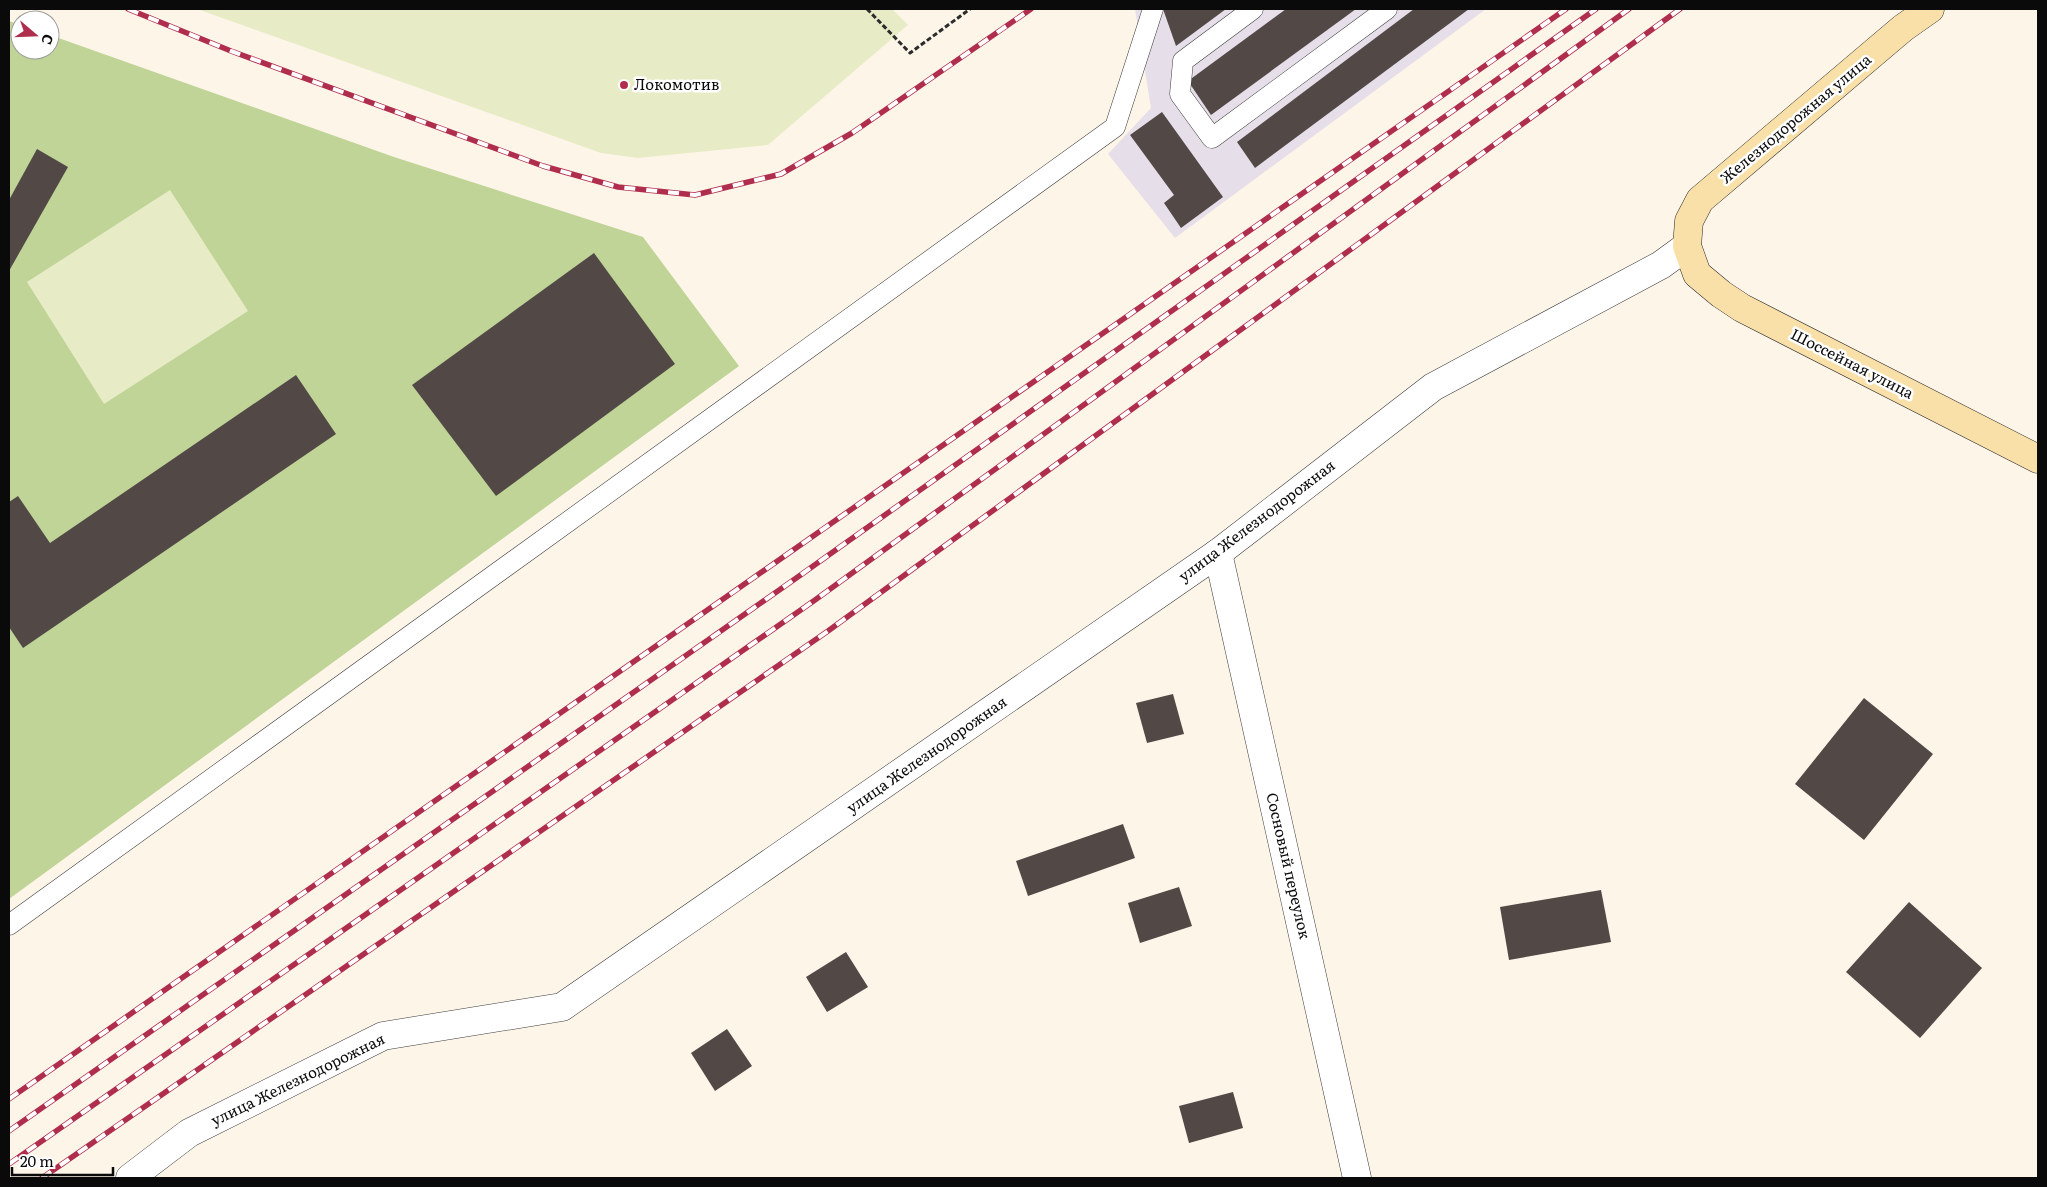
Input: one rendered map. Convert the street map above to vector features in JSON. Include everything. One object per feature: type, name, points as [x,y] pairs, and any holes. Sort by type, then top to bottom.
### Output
[{"type":"street","name":"Железнодорожная улица","points":[[1687,246],[1689,221],[1700,200],[1904,28],[1930,9]]},
{"type":"street","name":"Шоссейная улица","points":[[1687,246],[1698,274],[1721,294],[1742,308],[2038,459]]},
{"type":"street","name":"улица Железнодорожная","points":[[130,1178],[189,1133],[383,1036],[562,1007],[1218,553],[1433,387],[1661,265],[1687,246]]},
{"type":"street","name":"Сосновый переулок","points":[[1218,553],[1357,1178]]},
{"type":"lane","points":[[9,925],[1115,127],[1153,9]]},
{"type":"lane","points":[[1253,9],[1183,60],[1180,94],[1212,138],[1387,9]]},
{"type":"path","points":[[867,9],[910,53],[970,9]]},
{"type":"shaded area","points":[[1135,9],[1486,9],[1175,238],[1108,154],[1151,108]]},
{"type":"green space","name":"Локомотив","points":[[197,9],[892,9],[908,25],[768,145],[638,158],[601,153]]},
{"type":"green space","points":[[9,21],[10,60],[60,60],[60,39],[394,157],[643,237],[739,366],[9,899]]},
{"type":"green space","points":[[170,190],[248,311],[104,404],[27,282]]},
{"type":"building","points":[[1163,9],[1226,9],[1176,46]]},
{"type":"building","points":[[1286,9],[1356,9],[1211,115],[1188,81]]},
{"type":"building","points":[[1414,9],[1469,9],[1255,168],[1237,142]]},
{"type":"building","points":[[1162,112],[1223,197],[1181,228],[1164,203],[1174,195],[1130,135]]},
{"type":"building","points":[[37,149],[68,167],[9,271],[9,200]]},
{"type":"building","points":[[594,253],[675,364],[496,496],[412,385]]},
{"type":"building","points":[[296,375],[336,434],[23,648],[9,627],[9,502],[18,496],[50,543]]},
{"type":"building","points":[[1173,694],[1184,734],[1147,743],[1136,703]]},
{"type":"building","points":[[1864,698],[1933,754],[1864,840],[1795,784]]},
{"type":"building","points":[[1123,824],[1135,858],[1028,896],[1016,861]]},
{"type":"building","points":[[1179,887],[1192,926],[1140,943],[1128,903]]},
{"type":"building","points":[[1601,890],[1611,942],[1509,960],[1500,907]]},
{"type":"building","points":[[1909,902],[1982,968],[1920,1038],[1846,972]]},
{"type":"building","points":[[846,952],[868,987],[827,1012],[806,977]]},
{"type":"building","points":[[727,1029],[752,1066],[715,1091],[691,1053]]},
{"type":"building","points":[[1233,1092],[1243,1128],[1189,1143],[1179,1106]]},
{"type":"railway","points":[[128,9],[231,51],[543,166],[618,187],[695,195],[781,174],[852,133],[1031,9]]},
{"type":"railway","points":[[9,1099],[1566,9]]},
{"type":"railway","points":[[9,1131],[802,574],[1596,9]]},
{"type":"railway","points":[[9,1164],[815,600],[1629,9]]},
{"type":"railway","points":[[42,1178],[828,631],[1680,9]]},
{"type":"place","name":"Локомотив","points":[[624,85]]}]
